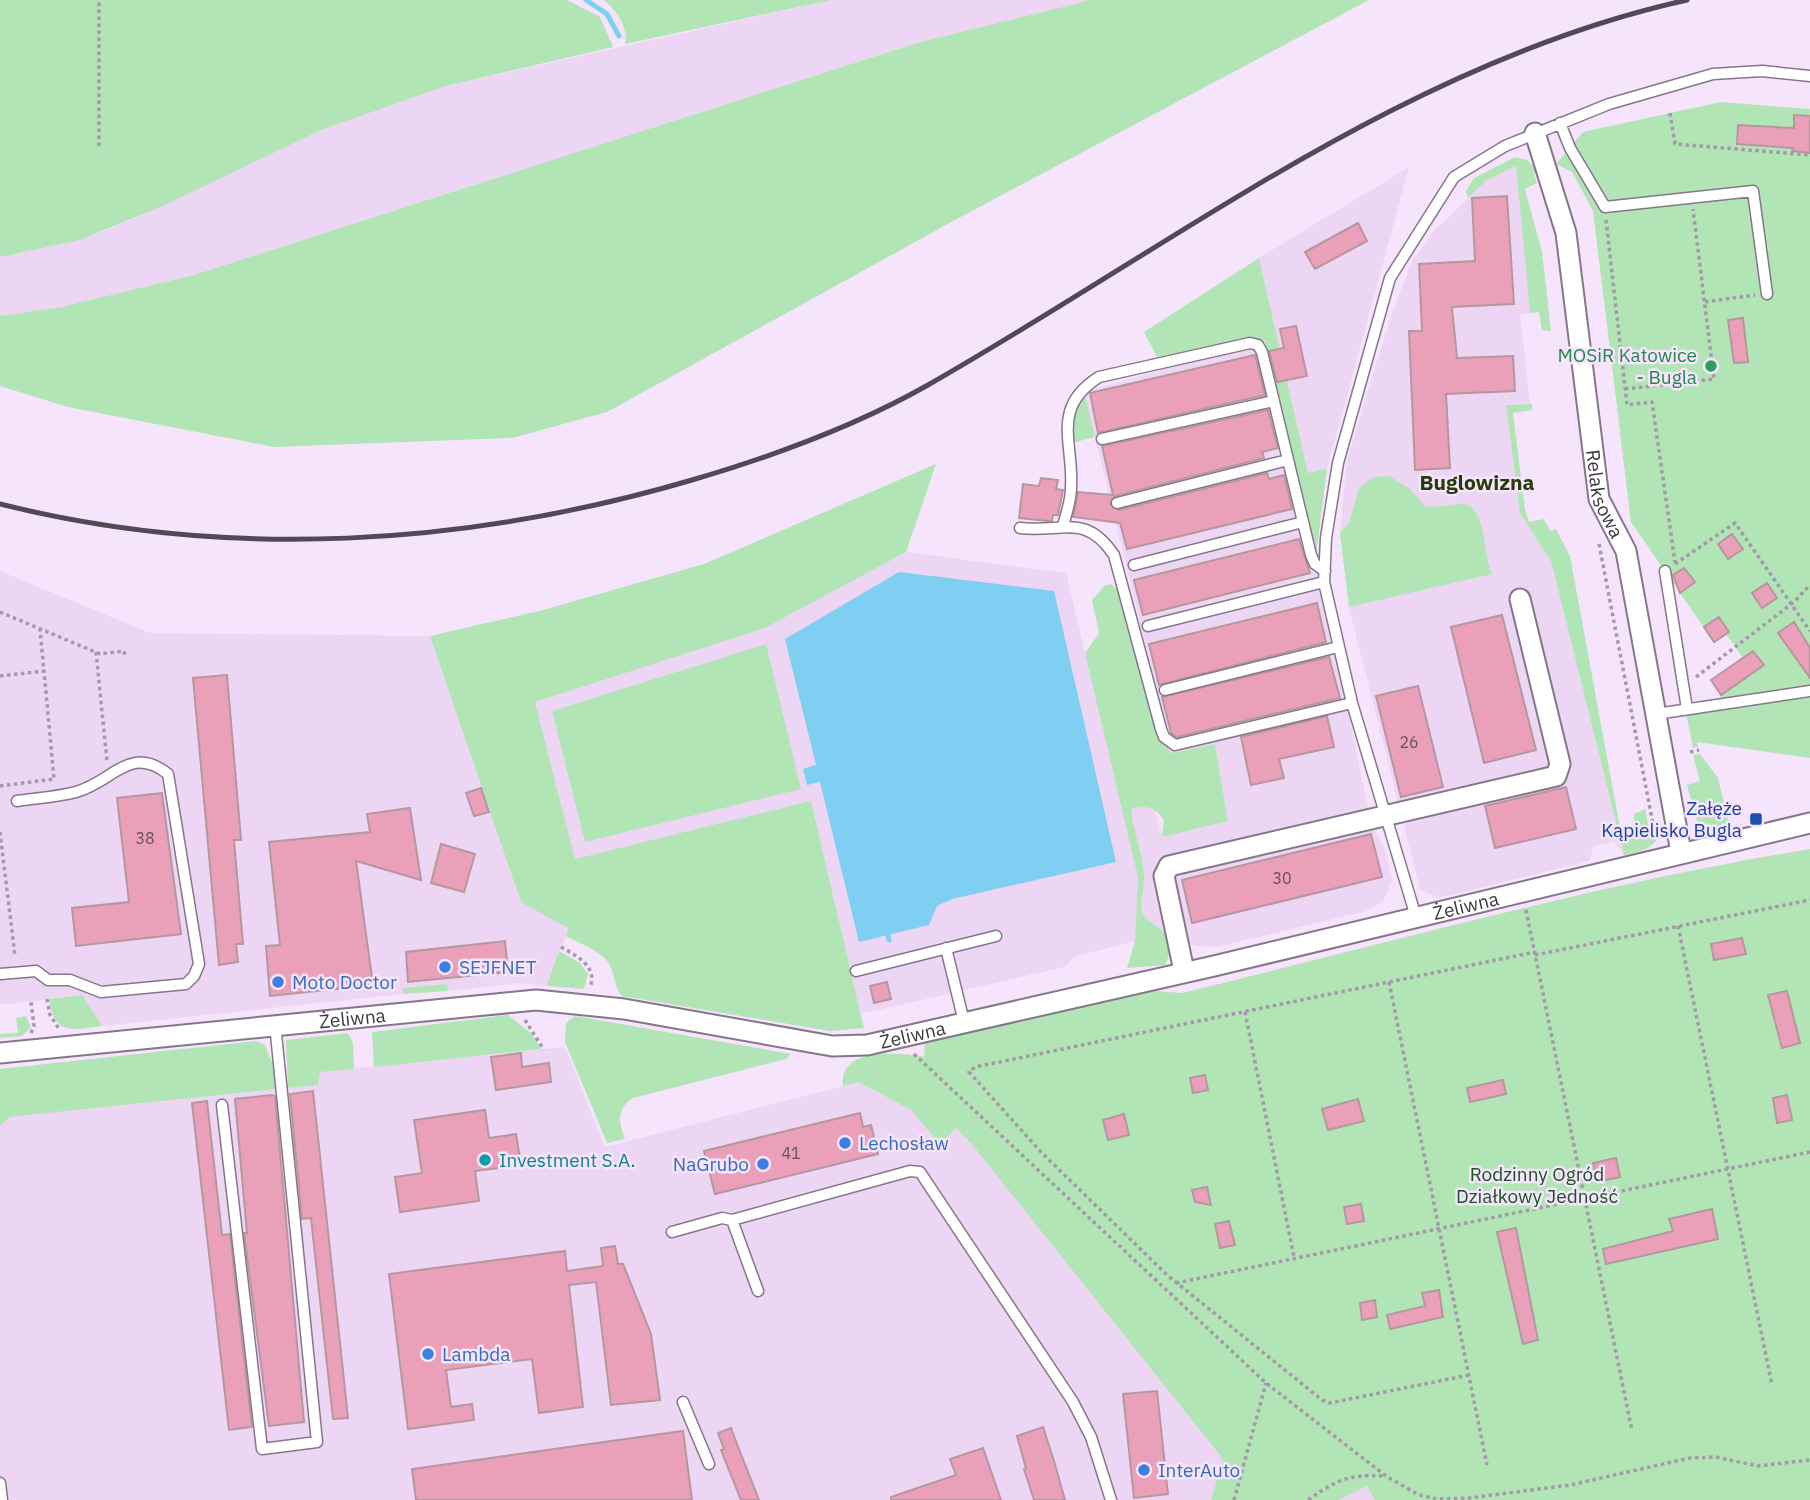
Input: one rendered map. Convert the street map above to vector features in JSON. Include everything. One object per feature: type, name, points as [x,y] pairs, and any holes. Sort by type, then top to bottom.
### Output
[{"type":"street","name":"Relaksowa","points":[[1535,133],[1566,233],[1599,499],[1626,551],[1681,852]]},
{"type":"street","points":[[1184,971],[1164,876],[1169,866],[1556,776],[1560,764],[1520,599]]},
{"type":"street","name":"Żeliwna","points":[[0,1053],[472,1004],[557,1001],[831,1046],[866,1045],[1810,823]]},
{"type":"lane","points":[[1416,916],[1352,703],[1325,576],[1326,538],[1338,463],[1390,278],[1454,177],[1505,146],[1609,104],[1713,74],[1762,71],[1810,76]]},
{"type":"lane","points":[[1560,123],[1570,148],[1605,207],[1753,191],[1767,294]]},
{"type":"lane","points":[[1063,526],[1072,490],[1067,426],[1070,409],[1079,393],[1099,377],[1250,343],[1258,345],[1262,352],[1303,522],[1315,564],[1325,576]]},
{"type":"lane","points":[[1102,439],[1274,401]]},
{"type":"lane","points":[[1117,503],[1288,460]]},
{"type":"lane","points":[[1134,565],[1303,522]]},
{"type":"lane","points":[[1020,528],[1038,530],[1063,526],[1088,529],[1114,555],[1161,729],[1170,743],[1181,744],[1352,703]]},
{"type":"lane","points":[[1665,571],[1687,709]]},
{"type":"lane","points":[[1148,626],[1325,576]]},
{"type":"lane","points":[[1165,690],[1338,647]]},
{"type":"lane","points":[[1656,714],[1810,691]]},
{"type":"lane","points":[[0,974],[36,971],[48,980],[70,980],[101,992],[186,984],[194,976],[199,964],[168,774],[152,762],[138,761],[77,792],[17,801]]},
{"type":"lane","points":[[856,971],[996,936]]},
{"type":"lane","points":[[946,948],[964,1022]]},
{"type":"lane","points":[[222,1105],[262,1449],[317,1442],[275,1024]]},
{"type":"lane","points":[[672,1232],[722,1218],[732,1220],[898,1174],[920,1172],[1073,1402],[1091,1437],[1111,1500]]},
{"type":"lane","points":[[732,1220],[758,1291]]},
{"type":"lane","points":[[683,1402],[709,1464]]},
{"type":"lane","points":[[0,1483],[2,1500]]},
{"type":"path","points":[[99,0],[99,146]]},
{"type":"path","points":[[1670,113],[1675,144],[1810,155]]},
{"type":"path","points":[[1625,389],[1714,379],[1692,197]]},
{"type":"path","points":[[1605,207],[1627,405],[1652,402],[1675,564]]},
{"type":"path","points":[[1704,302],[1767,294]]},
{"type":"path","points":[[1665,571],[1735,523],[1810,631]]},
{"type":"path","points":[[1597,536],[1653,824]]},
{"type":"path","points":[[1683,687],[1791,604],[1810,585]]},
{"type":"path","points":[[0,612],[96,652],[124,651],[125,657]]},
{"type":"path","points":[[0,786],[54,779],[40,630]]},
{"type":"path","points":[[96,652],[108,768]]},
{"type":"path","points":[[0,676],[44,671]]},
{"type":"path","points":[[1690,752],[1699,750]]},
{"type":"path","points":[[0,832],[15,956]]},
{"type":"path","points":[[1521,891],[1632,1431]]},
{"type":"path","points":[[1469,1375],[1330,1403],[1312,1394],[1176,1283],[1041,1152],[968,1072],[975,1067],[1389,982],[1810,900]]},
{"type":"path","points":[[1678,926],[1772,1385]]},
{"type":"path","points":[[1389,982],[1487,1465]]},
{"type":"path","points":[[26,1037],[34,1026],[31,1002]]},
{"type":"path","points":[[1244,1012],[1294,1257]]},
{"type":"path","points":[[900,1038],[939,1080],[1266,1383],[1386,1476],[1410,1491],[1437,1499],[1570,1485],[1690,1458],[1716,1457],[1758,1466],[1810,1460]]},
{"type":"path","points":[[1176,1283],[1810,1152]]},
{"type":"path","points":[[1234,1500],[1266,1383]]},
{"type":"path","points":[[1308,1500],[1335,1481],[1356,1475],[1386,1476]]},
{"type":"shaded area","points":[[831,0],[1091,0],[920,42],[194,275],[61,307],[0,316],[0,257],[80,240],[126,222],[321,130],[446,86]]},
{"type":"shaded area","points":[[1516,166],[1530,313],[1520,314],[1530,404],[1506,405],[1520,513],[1551,561],[1623,852],[1613,842],[1594,846],[1589,861],[1438,898],[1420,889],[1349,607],[1340,533],[1347,460],[1389,322],[1412,261],[1433,232],[1487,180]]},
{"type":"shaded area","points":[[1409,167],[1327,469],[1308,473],[1259,258]]},
{"type":"shaded area","points":[[1265,341],[1321,578],[1364,789],[1373,827],[1384,847],[1392,880],[1383,902],[1366,911],[1217,947],[1195,946],[1180,936],[1135,941],[1074,957],[1064,967],[861,1014],[811,802],[575,859],[534,701],[765,628],[906,552],[1066,573],[1123,809],[1146,805],[1155,810],[1162,837],[1228,820],[1215,744],[1172,753],[1085,396],[1087,391]]},
{"type":"shaded area","points":[[0,571],[150,633],[430,636],[521,901],[569,928],[547,986],[519,983],[448,991],[447,985],[403,989],[403,994],[102,1026],[81,995],[0,1005]]},
{"type":"shaded area","points":[[565,1047],[605,1147],[859,1082],[912,1110],[939,1143],[956,1127],[993,1167],[1223,1459],[1211,1500],[0,1500],[0,1126],[10,1117],[317,1085],[319,1072]]},
{"type":"shaded area","points":[[1367,1486],[1375,1500],[1339,1500]]},
{"type":"green space","points":[[0,0],[567,0],[600,17],[613,47],[446,86],[321,130],[167,204],[80,240],[0,257]]},
{"type":"green space","points":[[604,0],[831,0],[625,44],[621,20]]},
{"type":"green space","points":[[1091,0],[1369,0],[955,220],[607,412],[512,438],[274,447],[68,407],[0,386],[0,316],[61,307],[194,275],[920,42]]},
{"type":"green space","name":"MOSiR Katowice - Bugla","points":[[1721,102],[1810,109],[1810,758],[1697,742],[1698,747],[1693,748],[1686,713],[1723,709],[1721,695],[1711,680],[1743,658],[1726,634],[1714,642],[1631,522],[1593,211],[1572,172],[1556,164],[1583,132]]},
{"type":"green space","points":[[1515,157],[1527,160],[1539,172],[1534,174],[1537,183],[1525,189],[1542,252],[1551,331],[1542,330],[1539,312],[1530,313],[1516,166],[1487,180],[1468,198],[1466,191],[1474,178]]},
{"type":"green space","points":[[1259,258],[1308,473],[1327,469],[1316,555],[1265,341],[1248,338],[1157,357],[1144,332]]},
{"type":"green space","points":[[1085,396],[1095,437],[1072,443],[1073,417]]},
{"type":"green space","points":[[1532,404],[1532,410],[1513,413],[1525,509],[1529,522],[1543,519],[1551,531],[1556,529],[1570,556],[1620,828],[1634,825],[1634,814],[1645,809],[1649,829],[1660,829],[1652,845],[1624,855],[1551,561],[1520,513],[1506,405]]},
{"type":"green space","points":[[936,464],[906,552],[765,628],[535,702],[575,859],[811,801],[864,1028],[830,1031],[622,996],[606,959],[566,936],[568,928],[521,902],[430,636],[543,610],[704,564]]},
{"type":"green space","points":[[1389,476],[1410,489],[1425,506],[1464,504],[1471,507],[1481,523],[1492,574],[1349,607],[1340,533],[1349,523],[1359,488],[1374,477]]},
{"type":"green space","points":[[1111,584],[1123,595],[1164,743],[1172,753],[1215,744],[1228,821],[1162,837],[1164,820],[1157,812],[1146,807],[1131,809],[1144,870],[1142,912],[1167,937],[1170,944],[1165,965],[1127,968],[1135,941],[1138,877],[1085,653],[1099,633],[1092,600],[1104,586]]},
{"type":"green space","points":[[766,644],[801,789],[585,842],[552,711]]},
{"type":"green space","points":[[1700,754],[1718,778],[1729,824],[1708,827],[1697,821],[1687,785],[1700,781],[1693,755]]},
{"type":"green space","name":"Rodzinny Ogród Działkowy Jedność","points":[[1810,849],[1810,1500],[1375,1500],[1367,1486],[1339,1500],[1211,1500],[1223,1459],[971,1143],[956,1128],[940,1144],[911,1110],[859,1082],[843,1086],[844,1073],[850,1064],[861,1058],[887,1054],[924,1057],[925,1042],[1142,990],[1182,993],[1573,896]]},
{"type":"green space","points":[[559,951],[580,963],[588,974],[584,989],[547,986]]},
{"type":"green space","points":[[447,984],[448,991],[403,994],[403,988]]},
{"type":"green space","points":[[82,995],[102,1026],[73,1029],[60,1025],[51,1011],[49,999]]},
{"type":"green space","points":[[508,1015],[532,1034],[541,1049],[374,1067],[372,1032]]},
{"type":"green space","points":[[26,1016],[31,1027],[22,1036],[0,1038],[0,1034],[18,1033],[16,1018]]},
{"type":"green space","points":[[575,1016],[791,1054],[786,1059],[633,1098],[624,1106],[620,1116],[625,1139],[607,1143],[565,1042],[566,1023]]},
{"type":"green space","points":[[348,1033],[353,1043],[354,1069],[320,1072],[318,1085],[288,1088],[286,1040]]},
{"type":"green space","points":[[256,1041],[265,1045],[273,1065],[277,1089],[10,1117],[0,1126],[0,1069]]},
{"type":"water","points":[[899,572],[1054,591],[1116,862],[952,899],[937,906],[929,925],[859,942],[820,782],[807,785],[803,769],[816,765],[785,639]]},
{"type":"building","points":[[1794,115],[1810,116],[1810,153],[1792,151],[1793,148],[1737,144],[1738,125],[1794,128]]},
{"type":"building","points":[[1507,196],[1514,304],[1452,307],[1457,358],[1513,356],[1515,391],[1446,394],[1450,468],[1415,470],[1409,331],[1422,331],[1419,264],[1475,261],[1472,198]]},
{"type":"building","points":[[1358,223],[1367,241],[1315,269],[1305,252]]},
{"type":"building","points":[[1743,318],[1748,362],[1734,363],[1728,320]]},
{"type":"building","points":[[1296,326],[1307,376],[1277,382],[1269,351],[1284,348],[1280,329]]},
{"type":"building","points":[[1255,355],[1265,395],[1098,433],[1090,393]]},
{"type":"building","points":[[1268,410],[1278,448],[1262,452],[1264,458],[1115,496],[1110,504],[1119,510],[1267,473],[1269,479],[1284,475],[1292,509],[1127,549],[1120,523],[1073,517],[1078,492],[1113,495],[1102,446]]},
{"type":"building","points":[[1041,478],[1058,480],[1056,489],[1063,490],[1058,515],[1053,515],[1052,521],[1019,518],[1023,484],[1039,486]]},
{"type":"building","points":[[1732,534],[1743,549],[1728,559],[1718,544]]},
{"type":"building","points":[[1299,539],[1310,573],[1143,615],[1134,580]]},
{"type":"building","points":[[1684,568],[1695,582],[1680,593],[1673,575]]},
{"type":"building","points":[[1767,583],[1777,598],[1762,608],[1752,593]]},
{"type":"building","points":[[1317,603],[1326,642],[1159,685],[1149,644]]},
{"type":"building","points":[[1502,615],[1536,750],[1484,763],[1451,627]]},
{"type":"building","points":[[1719,617],[1729,632],[1714,642],[1704,627]]},
{"type":"building","points":[[1794,622],[1810,648],[1810,678],[1778,633]]},
{"type":"building","points":[[1753,651],[1764,665],[1721,695],[1711,680]]},
{"type":"building","points":[[1329,657],[1340,698],[1177,737],[1171,733],[1162,697]]},
{"type":"building","points":[[227,675],[241,840],[234,840],[243,944],[236,944],[238,962],[219,965],[193,678]]},
{"type":"building","points":[[1418,686],[1443,787],[1401,797],[1376,696]]},
{"type":"building","points":[[1327,716],[1334,747],[1279,759],[1284,778],[1251,785],[1241,737]]},
{"type":"building","points":[[1566,787],[1576,829],[1495,848],[1485,806]]},
{"type":"building","points":[[481,788],[489,812],[474,816],[466,793]]},
{"type":"building","points":[[162,793],[181,934],[76,946],[72,908],[129,902],[117,798]]},
{"type":"building","points":[[410,808],[421,880],[356,861],[373,985],[270,996],[266,946],[280,945],[269,842],[370,832],[367,814]]},
{"type":"building","points":[[1371,834],[1382,877],[1192,923],[1182,880]]},
{"type":"building","points":[[441,844],[475,854],[464,892],[431,883]]},
{"type":"building","points":[[1742,938],[1746,954],[1714,960],[1711,944]]},
{"type":"building","points":[[505,941],[508,972],[408,982],[406,952]]},
{"type":"building","points":[[887,982],[891,999],[874,1003],[870,986]]},
{"type":"building","points":[[1787,991],[1800,1043],[1782,1048],[1768,995]]},
{"type":"building","points":[[521,1053],[522,1067],[549,1063],[551,1082],[496,1090],[491,1057]]},
{"type":"building","points":[[1205,1075],[1208,1090],[1193,1093],[1190,1078]]},
{"type":"building","points":[[1503,1080],[1506,1094],[1470,1102],[1467,1088]]},
{"type":"building","points":[[313,1091],[348,1418],[333,1419],[311,1218],[302,1219],[290,1094]]},
{"type":"building","points":[[1787,1095],[1792,1120],[1777,1123],[1773,1098]]},
{"type":"building","points":[[275,1096],[304,1422],[269,1426],[244,1233],[247,1233],[235,1099]]},
{"type":"building","points":[[1358,1099],[1364,1121],[1328,1130],[1322,1109]]},
{"type":"building","points":[[207,1101],[222,1235],[230,1234],[252,1427],[229,1430],[192,1103]]},
{"type":"building","name":"Investment S.A.","points":[[485,1110],[489,1138],[516,1134],[521,1165],[475,1171],[479,1201],[400,1212],[395,1177],[422,1173],[414,1120]]},
{"type":"building","points":[[860,1113],[863,1127],[871,1125],[878,1154],[715,1194],[704,1151]]},
{"type":"building","points":[[1124,1114],[1129,1135],[1108,1140],[1103,1120]]},
{"type":"building","points":[[1616,1158],[1620,1177],[1597,1182],[1593,1163]]},
{"type":"building","points":[[1207,1187],[1211,1205],[1195,1202],[1192,1190]]},
{"type":"building","points":[[1361,1204],[1364,1221],[1347,1224],[1344,1207]]},
{"type":"building","points":[[1712,1209],[1718,1239],[1606,1264],[1603,1249],[1673,1231],[1669,1219]]},
{"type":"building","points":[[1229,1221],[1235,1245],[1220,1248],[1215,1224]]},
{"type":"building","points":[[1516,1228],[1538,1340],[1523,1344],[1497,1232]]},
{"type":"building","points":[[615,1246],[618,1264],[623,1264],[651,1334],[660,1400],[611,1405],[596,1282],[569,1285],[583,1407],[539,1413],[532,1359],[446,1370],[451,1407],[472,1404],[474,1420],[408,1429],[389,1274],[565,1251],[567,1271],[603,1266],[601,1248]]},
{"type":"building","points":[[1439,1290],[1443,1317],[1390,1329],[1387,1315],[1425,1306],[1422,1293]]},
{"type":"building","points":[[1375,1300],[1377,1317],[1362,1320],[1360,1303]]},
{"type":"building","points":[[1157,1391],[1168,1494],[1134,1498],[1123,1394]]},
{"type":"building","points":[[1043,1427],[1065,1500],[1034,1500],[1024,1469],[1026,1468],[1017,1436]]},
{"type":"building","points":[[731,1428],[759,1500],[741,1500],[721,1450],[724,1449],[718,1433]]},
{"type":"building","points":[[683,1431],[692,1500],[416,1500],[412,1469]]},
{"type":"building","points":[[983,1448],[1001,1500],[891,1500],[891,1497],[956,1475],[950,1459]]},
{"type":"waterway","points":[[586,0],[607,14],[619,36]]},
{"type":"waterway","points":[[888,935],[889,940]]},
{"type":"railway","points":[[0,504],[86,522],[173,534],[260,539],[347,538],[434,532],[521,520],[692,480],[813,439],[900,400],[1020,331],[1294,163],[1388,112],[1484,67],[1584,29],[1687,0]]},
{"type":"place","name":"MOSiR Katowice - Bugla","points":[[1711,366]]},
{"type":"place","name":"Załęże Kąpielisko Bugla","points":[[1756,819]]},
{"type":"place","name":"SEJFNET","points":[[445,967]]},
{"type":"place","name":"Moto Doctor","points":[[278,982]]},
{"type":"place","name":"Lechosław","points":[[845,1143]]},
{"type":"place","name":"Investment S.A.","points":[[485,1160]]},
{"type":"place","name":"NaGrubo","points":[[763,1164]]},
{"type":"place","name":"Lambda","points":[[428,1354]]},
{"type":"place","name":"InterAuto","points":[[1144,1470]]},
{"type":"district","name":"Buglowizna","points":[[1477,482]]}]
